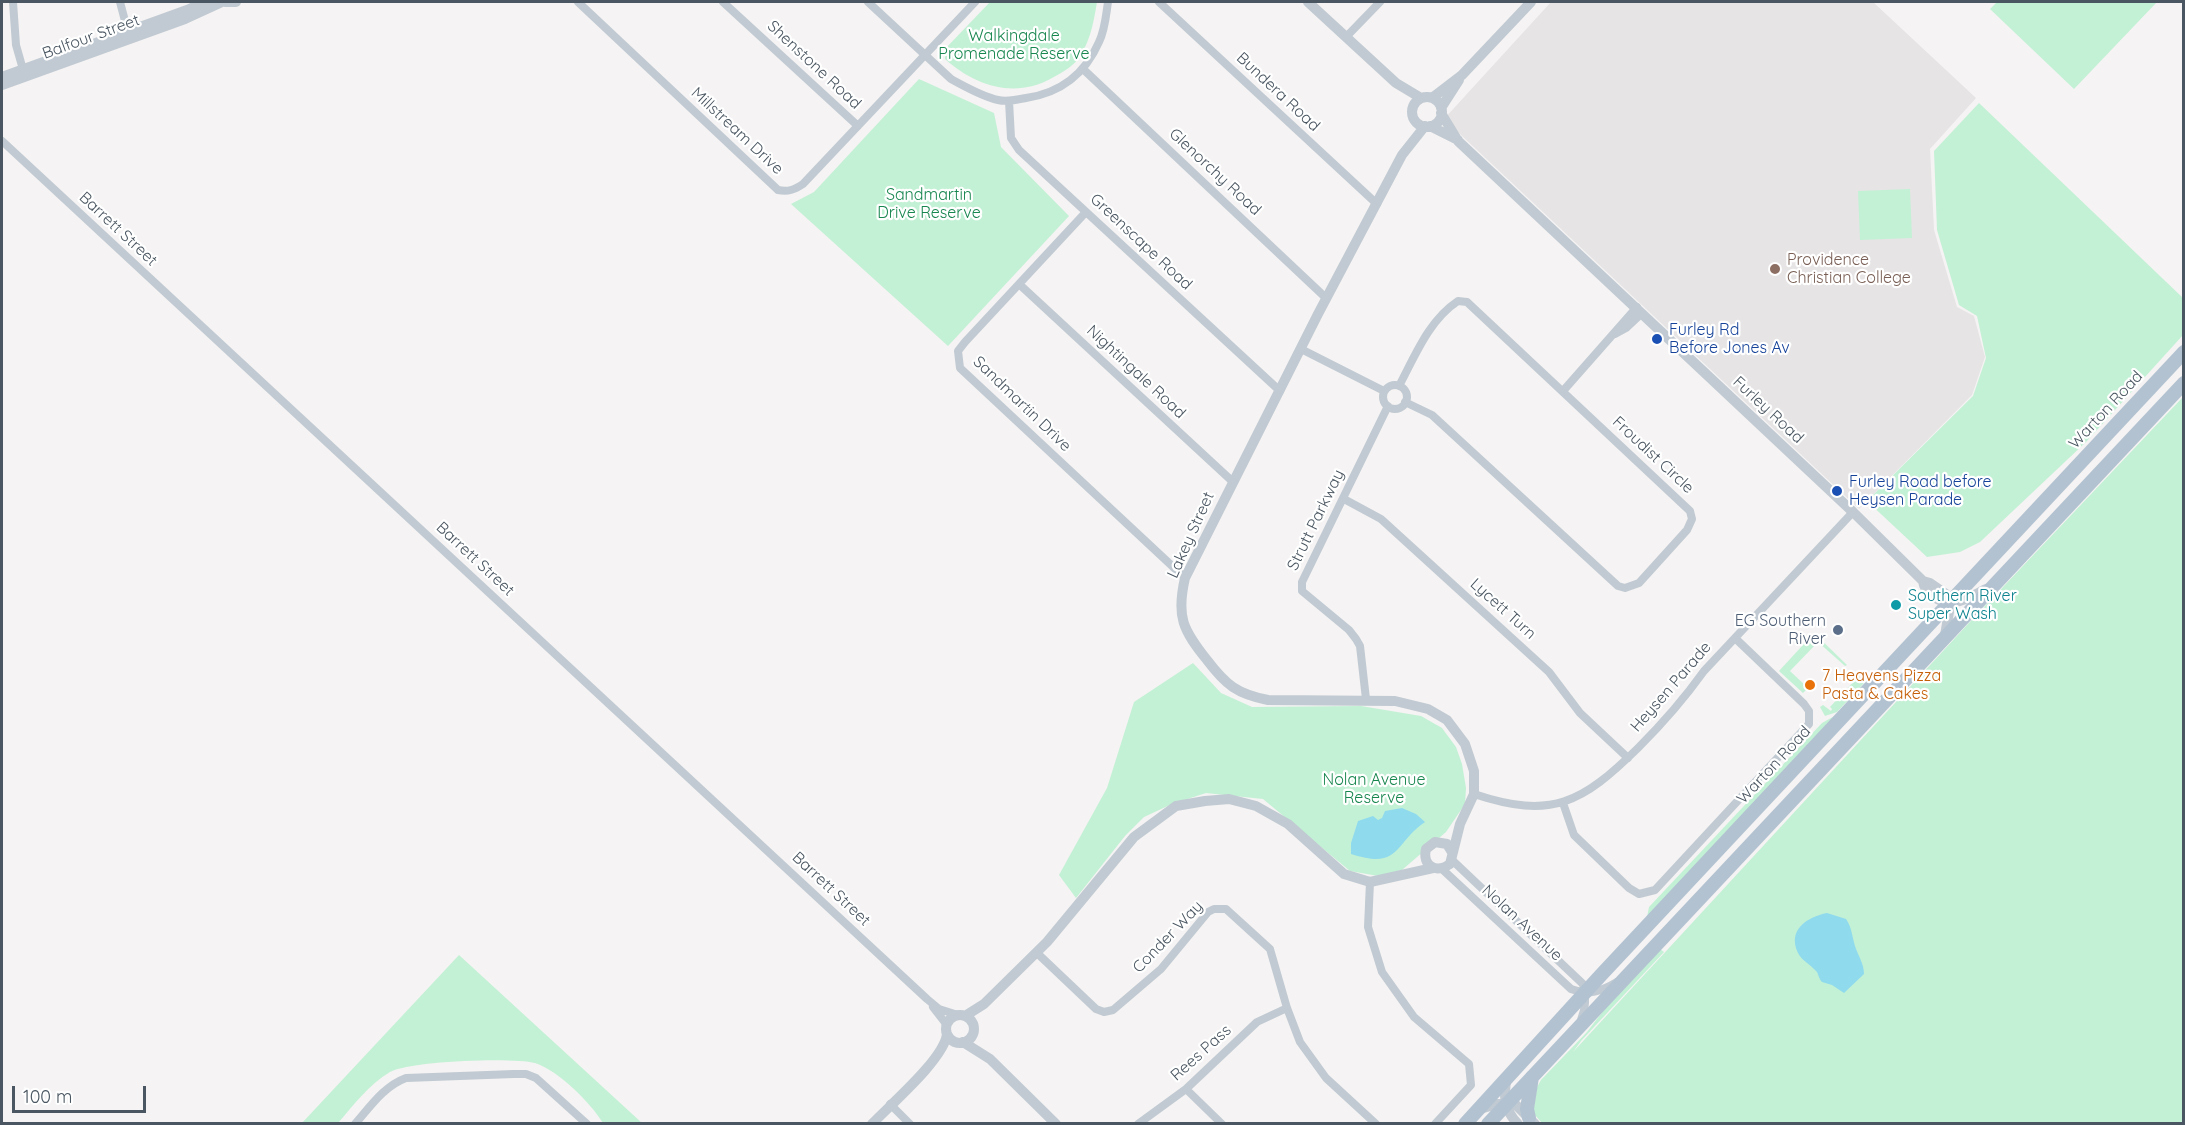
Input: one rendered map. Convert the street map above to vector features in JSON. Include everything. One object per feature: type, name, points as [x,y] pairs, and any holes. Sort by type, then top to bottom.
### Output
[{"type":"main road","name":"Warton Road","points":[[1465,1124],[2184,352]]},
{"type":"main road","points":[[1488,1124],[2184,382]]},
{"type":"main road","points":[[2073,469],[2131,417],[2137,416],[2146,423]]},
{"type":"main road","points":[[1524,1121],[1532,1077]]},
{"type":"street","points":[[13,2],[16,45],[24,73]]},
{"type":"street","points":[[120,2],[129,35]]},
{"type":"street","name":"Balfour Street","points":[[129,35],[205,2]]},
{"type":"street","name":"Balfour Street","points":[[2,85],[24,73],[129,35],[198,14],[224,2],[237,2]]},
{"type":"street","name":"Millstream Drive","points":[[578,2],[778,190],[790,191],[803,184],[975,2]]},
{"type":"street","name":"Shenstone Road","points":[[723,2],[858,126]]},
{"type":"street","points":[[868,2],[951,79],[997,100],[1009,101],[1050,92],[1068,82],[1083,69],[1100,40],[1108,2]]},
{"type":"street","name":"Bundera Road","points":[[1159,2],[1377,204]]},
{"type":"street","points":[[1308,2],[1396,82],[1426,98],[1436,100],[1441,111]]},
{"type":"street","points":[[1346,37],[1380,2]]},
{"type":"street","name":"Lakey Street","points":[[1402,155],[1427,126],[1438,122],[1441,111],[1462,75],[1531,2]]},
{"type":"street","name":"Glenorchy Road","points":[[1083,69],[1326,298]]},
{"type":"street","name":"Balfour Street","points":[[2,77],[24,73]]},
{"type":"street","name":"Lakey Street","points":[[1452,856],[1460,824],[1474,794],[1474,771],[1466,744],[1447,720],[1428,709],[1395,700],[1268,700],[1250,696],[1227,685],[1189,638],[1181,601],[1185,578],[1232,482],[1402,155],[1413,114],[1426,98],[1462,75]]},
{"type":"street","points":[[1396,82],[1413,114],[1427,126]]},
{"type":"street","name":"Greenscape Road","points":[[1009,101],[1011,138],[1019,150],[1280,391]]},
{"type":"street","name":"Furley Road","points":[[1441,111],[1458,141]]},
{"type":"street","name":"Furley Road","points":[[1427,126],[1458,141],[1640,310],[1923,581],[1946,594],[1948,603]]},
{"type":"street","name":"Barrett Street","points":[[2,141],[927,999],[939,1009],[961,1016]]},
{"type":"street","name":"Sandmartin Drive","points":[[1086,212],[958,351],[960,368],[1185,578]]},
{"type":"street","name":"Nightingale Road","points":[[1019,284],[1232,482]]},
{"type":"street","name":"Froudist Circle","points":[[1399,386],[1420,344],[1434,324],[1448,307],[1458,301],[1467,302],[1690,510],[1692,519],[1687,530],[1639,583],[1625,588],[1618,586],[1432,415],[1405,402]]},
{"type":"street","points":[[1563,391],[1614,334],[1626,328],[1640,310]]},
{"type":"street","points":[[1301,350],[1384,391]]},
{"type":"street","points":[[1392,385],[1399,386],[1407,395],[1405,402],[1399,408],[1388,406],[1384,401],[1384,391],[1392,385]]},
{"type":"street","name":"Strutt Parkway","points":[[1366,699],[1360,646],[1349,630],[1307,598],[1302,591],[1302,582],[1388,406]]},
{"type":"street","name":"Lycett Turn","points":[[1344,499],[1381,519],[1549,672],[1580,713],[1628,758]]},
{"type":"street","name":"Heysen Parade","points":[[1474,794],[1512,805],[1535,807],[1563,803],[1588,792],[1628,758],[1683,700],[1704,671],[1853,512]]},
{"type":"street","points":[[1945,635],[1948,603],[1964,601],[1990,587]]},
{"type":"street","points":[[1563,803],[1574,835],[1629,888],[1639,894],[1655,890],[1809,724],[1809,711],[1804,704],[1735,638]]},
{"type":"street","points":[[872,1124],[932,1062],[943,1047],[951,1019],[984,1004],[1037,953],[1073,914],[1134,837],[1176,806],[1229,799],[1256,806],[1288,824],[1344,874],[1370,882],[1409,872],[1448,866],[1452,856],[1447,844],[1438,842]]},
{"type":"street","name":"Lakey Street","points":[[1409,872],[1431,844],[1438,842],[1460,824]]},
{"type":"street","points":[[1425,852],[1425,860],[1437,868]]},
{"type":"street","name":"Nolan Avenue","points":[[1437,868],[1567,986],[1585,993],[1583,984],[1452,856]]},
{"type":"street","points":[[1370,882],[1368,927],[1382,972],[1414,1017],[1469,1064],[1472,1085],[1435,1124]]},
{"type":"street","name":"Conder Way","points":[[1037,953],[1096,1009],[1113,1010],[1161,969],[1208,912],[1214,909],[1226,909],[1270,949],[1299,1042],[1326,1078],[1376,1124]]},
{"type":"street","points":[[1579,1026],[1585,1010],[1585,993],[1599,992],[1624,977]]},
{"type":"street","name":"Barrett Street","points":[[927,999],[947,1029]]},
{"type":"street","points":[[932,1062],[961,1043],[974,1030],[984,1004]]},
{"type":"street","name":"Rees Pass","points":[[1138,1124],[1186,1089],[1257,1022],[1287,1008]]},
{"type":"street","points":[[961,1016],[971,1020],[990,1059]]},
{"type":"street","points":[[947,1029],[952,1040],[990,1059],[1056,1124]]},
{"type":"street","points":[[355,1124],[385,1091],[406,1078],[514,1074],[536,1078],[587,1124]]},
{"type":"street","points":[[1507,1077],[1504,1092],[1508,1113],[1524,1121]]},
{"type":"street","points":[[1186,1089],[1222,1124]]},
{"type":"street","points":[[1476,1111],[1497,1104],[1514,1103],[1524,1121]]},
{"type":"street","points":[[891,1104],[910,1124]]},
{"type":"shaded area","name":"Providence Christian College","points":[[1551,2],[1873,2],[1976,98],[1930,149],[1934,230],[1957,307],[1974,316],[1985,357],[1972,395],[1859,509],[1444,119]]},
{"type":"green space","name":"Walkingdale Promenade Reserve","points":[[990,2],[1097,2],[1087,42],[1075,62],[1052,78],[1038,84],[1024,88],[1010,88],[982,82],[945,59],[945,49]]},
{"type":"green space","points":[[1997,2],[2157,2],[2074,89],[1990,9]]},
{"type":"green space","name":"Sandmartin Drive Reserve","points":[[919,79],[994,113],[1001,147],[1069,216],[948,346],[791,204],[814,192]]},
{"type":"green space","points":[[1979,103],[2183,298],[2183,335],[2086,442],[1980,542],[1960,552],[1927,557],[1867,501],[1973,396],[1986,358],[1977,316],[1959,305],[1937,230],[1934,151]]},
{"type":"green space","points":[[1910,189],[1912,238],[1860,240],[1858,191]]},
{"type":"green space","points":[[2183,397],[2183,1123],[1543,1124],[1533,1113],[1537,1087],[1587,1032],[1613,998],[1660,949],[1664,952],[1573,1052],[1967,625]]},
{"type":"green space","points":[[1814,633],[1847,665],[1845,666],[1818,642],[1790,671],[1808,688],[1803,693],[1779,671]]},
{"type":"green space","name":"Nolan Avenue Reserve","points":[[1193,663],[1221,693],[1252,707],[1361,706],[1421,716],[1442,728],[1456,747],[1462,764],[1466,788],[1465,804],[1446,832],[1402,870],[1378,876],[1350,871],[1263,799],[1206,793],[1172,804],[1144,817],[1125,836],[1076,898],[1059,875],[1107,788],[1134,702]]},
{"type":"green space","points":[[1852,673],[1858,674],[1864,683],[1837,712],[1825,716],[1820,707],[1823,705],[1831,711],[1830,707],[1857,678]]},
{"type":"green space","points":[[1838,714],[1647,917],[1649,907],[1822,723]]},
{"type":"green space","points":[[459,955],[642,1123],[603,1123],[564,1080],[535,1063],[484,1060],[401,1068],[390,1072],[375,1083],[338,1123],[302,1123]]},
{"type":"water","points":[[1402,808],[1416,814],[1425,822],[1395,852],[1379,859],[1351,854],[1351,843],[1358,821],[1373,816],[1378,820],[1382,818],[1385,811]]},
{"type":"water","points":[[1827,913],[1846,919],[1863,966],[1864,974],[1844,993],[1822,982],[1816,971],[1800,956],[1795,945],[1797,931],[1806,921]]},
{"type":"place","name":"Providence Christian College","points":[[1775,269]]},
{"type":"place","name":"Furley Rd Before Jones Av","points":[[1657,339]]},
{"type":"place","name":"Furley Road before Heysen Parade","points":[[1837,491]]},
{"type":"place","name":"Southern River Super Wash","points":[[1896,605]]},
{"type":"place","name":"EG Southern River","points":[[1838,630]]},
{"type":"place","name":"7 Heavens Pizza Pasta & Cakes","points":[[1810,685]]}]
